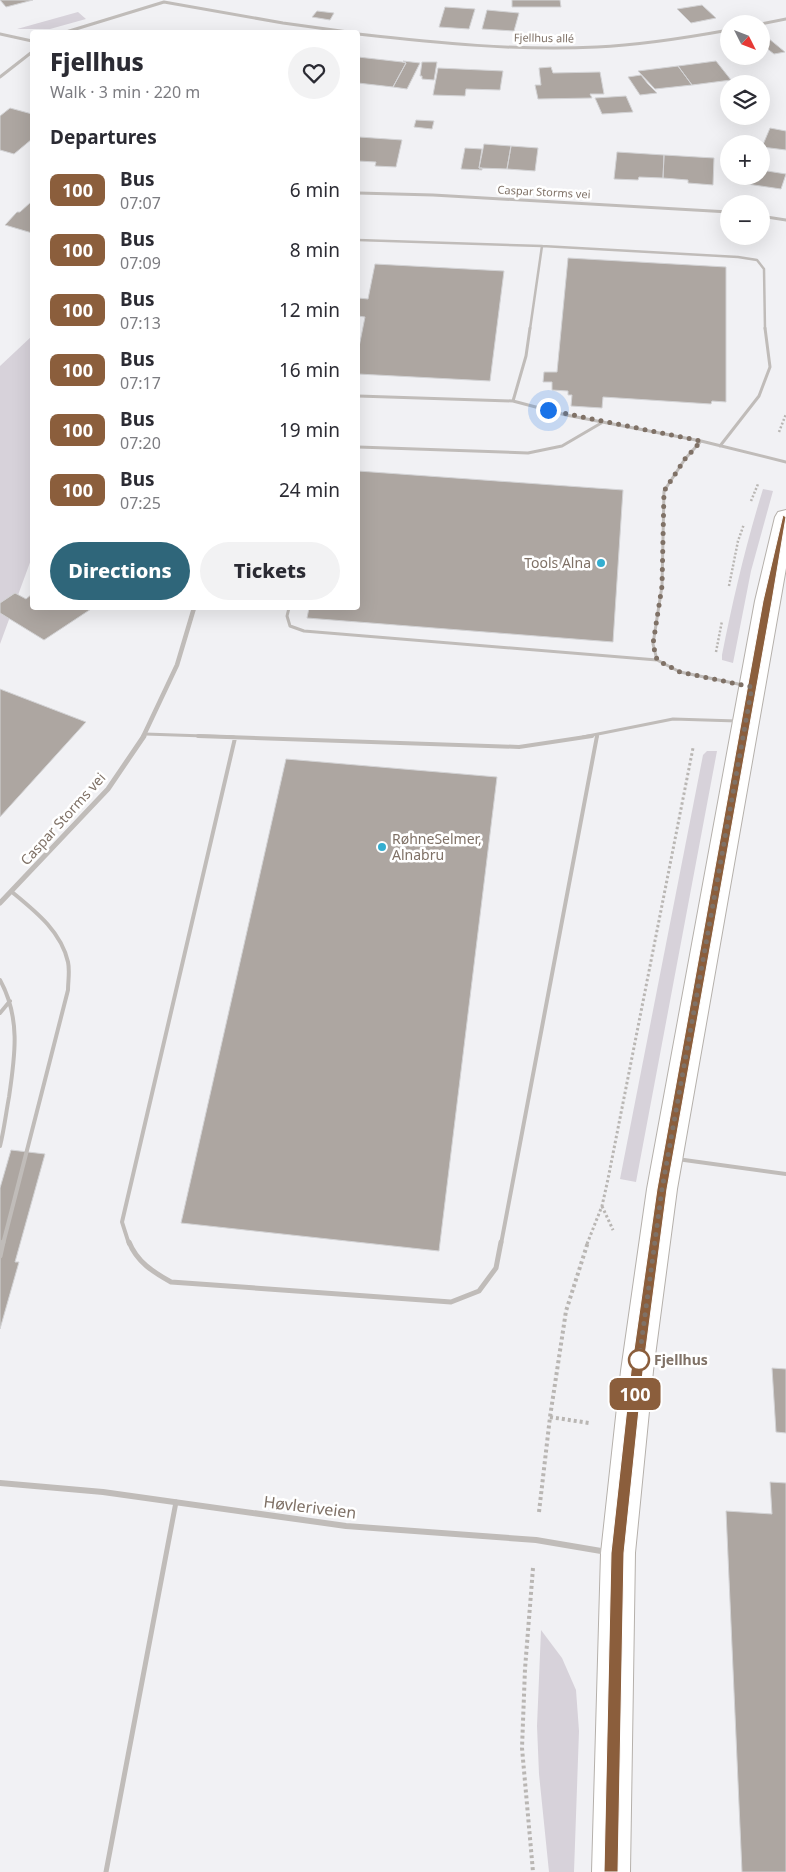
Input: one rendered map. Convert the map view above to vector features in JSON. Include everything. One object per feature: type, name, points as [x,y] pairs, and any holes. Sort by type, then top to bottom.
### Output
[{"type":"street","points":[[72,30],[166,1],[282,23],[333,30]]},
{"type":"street","points":[[770,22],[786,19]]},
{"type":"street","name":"Fjellhus allé","points":[[360,34],[474,44],[577,47],[637,43],[720,31]]},
{"type":"street","points":[[0,34],[30,41]]},
{"type":"street","points":[[0,77],[30,54]]},
{"type":"street","name":"Caspar Storms vei","points":[[360,193],[433,195],[720,211]]},
{"type":"street","points":[[770,217],[786,220]]},
{"type":"street","points":[[611,1872],[618,1553],[637,1371],[668,1158],[767,601],[786,517]]},
{"type":"street","name":"Caspar Storms vei","points":[[0,903],[108,789],[144,734],[177,665],[193,610]]},
{"type":"street","name":"Høvleriveien","points":[[0,1482],[103,1492],[346,1526],[536,1540],[618,1553]]},
{"type":"lane","points":[[360,240],[542,246],[738,256],[757,260],[764,269],[765,337],[770,367],[759,396],[720,446]]},
{"type":"lane","points":[[513,401],[526,356],[542,246]]},
{"type":"lane","points":[[360,396],[513,401],[566,415],[701,441],[786,462]]},
{"type":"lane","points":[[360,447],[528,453],[562,446],[603,422]]},
{"type":"lane","points":[[657,660],[653,644],[662,586],[664,491],[685,459],[701,441]]},
{"type":"lane","points":[[288,610],[286,619],[288,624],[293,628],[317,633],[657,660],[680,672],[752,687]]},
{"type":"lane","points":[[144,734],[519,747],[597,735],[673,719],[746,721]]},
{"type":"lane","points":[[235,738],[122,1222],[129,1248],[144,1268],[171,1282],[451,1302],[479,1291],[496,1268],[597,735]]},
{"type":"lane","points":[[0,1256],[68,990],[68,960],[59,939],[46,921],[12,892]]},
{"type":"lane","points":[[0,980],[10,1001],[16,1041],[0,1146]]},
{"type":"lane","points":[[0,1013],[10,1001]]},
{"type":"lane","points":[[668,1158],[786,1174]]},
{"type":"lane","points":[[106,1872],[176,1502]]},
{"type":"path","points":[[750,504],[770,459],[786,414]]},
{"type":"path","points":[[728,590],[738,541],[744,523]]},
{"type":"path","points":[[710,678],[722,620]]},
{"type":"path","points":[[533,1872],[522,1748],[528,1620],[550,1416],[563,1325],[572,1288],[602,1206],[698,721]]},
{"type":"shaded area","points":[[78,12],[86,19],[50,29],[17,29]]},
{"type":"shaded area","points":[[30,338],[30,562],[0,644],[0,366]]},
{"type":"shaded area","points":[[763,489],[773,491],[751,571],[733,663],[722,660],[722,655],[740,572]]},
{"type":"shaded area","points":[[707,751],[717,751],[636,1182],[620,1179],[703,755]]},
{"type":"shaded area","points":[[541,1630],[562,1658],[576,1690],[579,1731],[574,1872],[549,1872],[539,1774],[537,1726]]},
{"type":"building","points":[[0,0],[33,0],[6,7]]},
{"type":"building","points":[[512,0],[560,0],[561,7],[512,7]]},
{"type":"building","points":[[702,5],[716,18],[691,23],[677,9]]},
{"type":"building","points":[[445,7],[475,9],[469,29],[439,27]]},
{"type":"building","points":[[487,10],[519,13],[514,31],[482,29]]},
{"type":"building","points":[[317,11],[334,13],[330,20],[312,17]]},
{"type":"building","points":[[770,40],[785,52],[774,54],[770,51]]},
{"type":"building","points":[[360,57],[406,63],[393,87],[360,83]]},
{"type":"building","points":[[403,61],[420,63],[407,89],[393,87],[406,63]]},
{"type":"building","points":[[716,61],[727,75],[720,75],[720,81],[692,85],[678,66]]},
{"type":"building","points":[[422,62],[437,62],[434,80],[422,79],[422,76],[420,76]]},
{"type":"building","points":[[678,66],[692,85],[655,89],[638,71]]},
{"type":"building","points":[[551,67],[553,73],[600,72],[604,94],[590,94],[592,98],[538,99],[535,85],[541,85],[539,68]]},
{"type":"building","points":[[438,68],[503,71],[500,90],[466,89],[465,96],[433,95]]},
{"type":"building","points":[[641,75],[657,93],[640,95],[628,77]]},
{"type":"building","points":[[626,96],[633,112],[602,114],[595,98]]},
{"type":"building","points":[[10,108],[30,113],[30,141],[14,154],[0,150],[0,116]]},
{"type":"building","points":[[416,120],[434,121],[432,129],[414,127]]},
{"type":"building","points":[[770,128],[786,131],[786,150],[770,148],[770,135],[767,135]]},
{"type":"building","points":[[360,137],[402,140],[396,167],[375,166],[376,162],[360,161]]},
{"type":"building","points":[[484,144],[511,146],[507,169],[479,168]]},
{"type":"building","points":[[511,146],[538,148],[535,171],[507,169]]},
{"type":"building","points":[[465,148],[482,149],[479,168],[482,168],[482,170],[461,169]]},
{"type":"building","points":[[617,152],[664,155],[663,178],[614,179]]},
{"type":"building","points":[[664,155],[714,158],[713,185],[663,178]]},
{"type":"building","points":[[770,171],[786,174],[781,189],[754,185],[770,185]]},
{"type":"building","points":[[30,203],[30,232],[5,225],[17,212],[20,212]]},
{"type":"building","points":[[568,258],[726,267],[726,402],[712,401],[711,404],[603,397],[602,408],[571,406],[572,395],[568,395],[568,391],[552,390],[552,382],[543,382],[544,372],[557,372]]},
{"type":"building","points":[[375,264],[504,271],[490,381],[360,374],[360,342],[365,317],[360,316],[360,298],[368,299]]},
{"type":"building","points":[[360,471],[623,490],[613,642],[307,618],[309,610],[360,610]]},
{"type":"building","points":[[15,593],[26,599],[30,596],[30,610],[89,610],[44,640],[0,613],[0,603]]},
{"type":"building","points":[[0,689],[86,722],[0,817]]},
{"type":"building","points":[[286,759],[497,777],[439,1251],[181,1223]]},
{"type":"building","points":[[11,1150],[45,1154],[15,1262],[19,1262],[0,1329],[0,1188]]},
{"type":"building","points":[[772,1368],[786,1369],[786,1433],[776,1432]]},
{"type":"building","points":[[770,1482],[786,1483],[786,1872],[742,1872],[726,1511],[772,1514]]},
{"type":"bus line","name":"100","points":[[611,1872],[618,1553],[637,1371],[662,1189],[767,601],[786,517]]},
{"type":"place","name":"Tools Alna","points":[[601,563]]},
{"type":"place","name":"RøhneSelmer, Alnabru","points":[[382,847]]},
{"type":"place","name":"Fjellhus","points":[[639,1360]]},
{"type":"route","points":[[548,410],[701,441],[685,459],[664,491],[662,586],[653,644],[657,660],[680,672],[752,687],[662,1189],[639,1360]]}]
